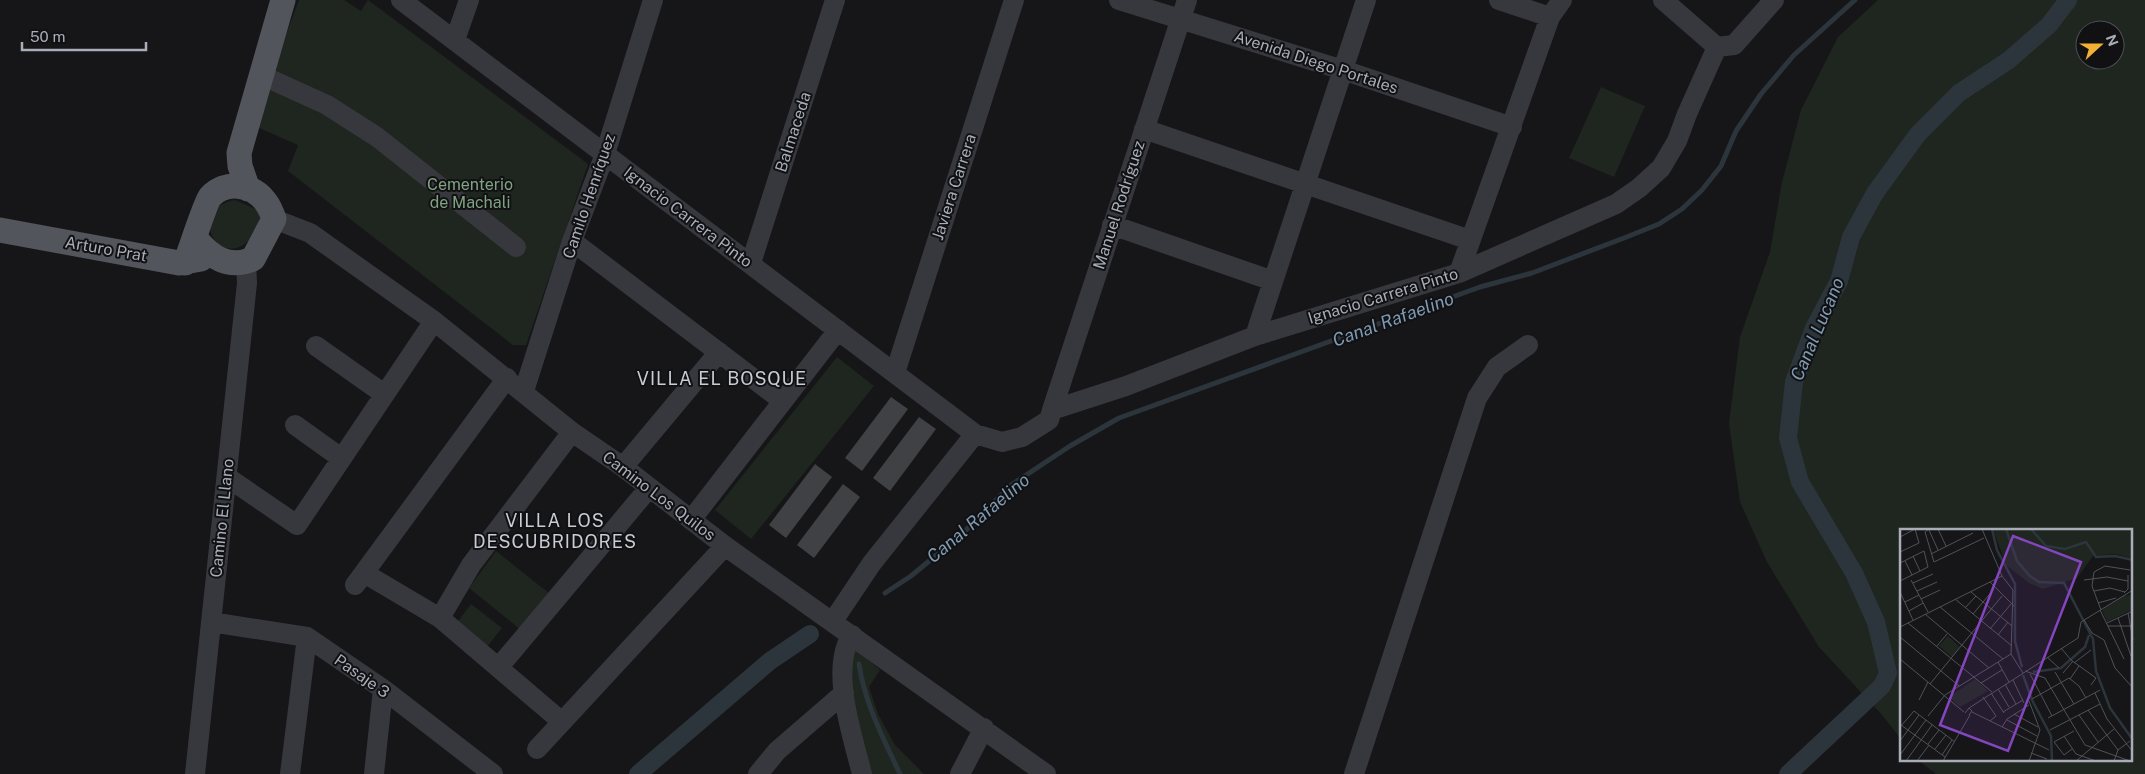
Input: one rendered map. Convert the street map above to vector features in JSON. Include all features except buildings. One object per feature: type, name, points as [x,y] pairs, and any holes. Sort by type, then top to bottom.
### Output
[{"type":"main road","points":[[248,189],[240,166],[239,153],[283,0]]},
{"type":"main road","points":[[219,191],[230,161],[239,153]]},
{"type":"main road","points":[[230,186],[248,189],[265,200],[274,219],[254,259],[233,264],[220,261],[203,247],[210,198],[230,186]]},
{"type":"main road","name":"Arturo Prat","points":[[0,230],[185,263],[203,247]]},
{"type":"street","name":"Ignacio Carrera Pinto","points":[[400,0],[751,263],[975,434],[1002,442],[1022,437],[1049,420],[1052,410],[1126,386],[1255,336],[1459,273],[1616,204],[1640,188],[1661,168],[1677,140],[1687,114],[1726,46],[1774,0]]},
{"type":"street","points":[[455,40],[469,0]]},
{"type":"street","name":"Camilo Henríquez","points":[[524,391],[572,241],[605,154],[653,0]]},
{"type":"street","name":"Balmaceda","points":[[751,263],[835,0]]},
{"type":"street","name":"Javiera Carrera","points":[[895,373],[1014,0]]},
{"type":"street","name":"Avenida Diego Portales","points":[[1119,0],[1343,70],[1512,126]]},
{"type":"street","name":"Manuel Rodríguez","points":[[1052,410],[1187,0]]},
{"type":"street","points":[[1255,336],[1366,0]]},
{"type":"street","points":[[1499,0],[1550,17]]},
{"type":"street","points":[[1459,273],[1550,17],[1562,0]]},
{"type":"street","points":[[1662,0],[1726,46]]},
{"type":"street","points":[[261,75],[327,105],[377,137],[516,247]]},
{"type":"street","points":[[1144,129],[1306,182],[1470,240]]},
{"type":"street","name":"Camino Los Quilos","points":[[274,219],[310,233],[434,321],[524,391],[572,432],[623,467],[725,546],[984,728],[1046,774]]},
{"type":"street","points":[[1112,225],[1273,281]]},
{"type":"street","points":[[572,241],[782,401]]},
{"type":"street","name":"Camino El Llano","points":[[195,774],[247,283],[246,262]]},
{"type":"street","points":[[226,478],[297,524],[434,321]]},
{"type":"street","points":[[691,520],[838,330]]},
{"type":"street","points":[[1354,774],[1477,398],[1498,367],[1528,345]]},
{"type":"street","points":[[316,346],[384,394]]},
{"type":"street","points":[[623,467],[718,352]]},
{"type":"street","points":[[506,378],[360,579],[440,618],[561,721]]},
{"type":"street","points":[[295,424],[341,458]]},
{"type":"street","points":[[440,618],[471,565],[572,432]]},
{"type":"street","points":[[833,621],[872,563],[975,434]]},
{"type":"street","points":[[499,667],[649,488]]},
{"type":"street","points":[[537,749],[725,546]]},
{"type":"street","name":"Pasaje 3","points":[[211,622],[306,637],[382,689],[494,774]]},
{"type":"street","points":[[852,635],[846,644],[843,660],[844,693],[862,774]]},
{"type":"street","points":[[290,774],[306,637]]},
{"type":"street","points":[[374,774],[382,689]]},
{"type":"street","points":[[758,774],[777,751],[844,693]]},
{"type":"street","points":[[960,774],[984,728]]},
{"type":"green space","name":"Cementerio de Machali","points":[[299,0],[344,0],[361,11],[368,0],[588,164],[526,345],[513,345],[288,171],[298,145],[252,125]]},
{"type":"green space","points":[[1878,0],[2145,0],[2145,774],[1936,774],[1921,762],[2132,762],[2132,529],[1900,529],[1900,738],[1882,715],[1819,647],[1767,562],[1740,502],[1729,423],[1740,337],[1770,252],[1782,182],[1801,110],[1838,37]]},
{"type":"green space","points":[[1601,87],[1645,106],[1614,177],[1569,158]]},
{"type":"green space","points":[[235,200],[258,210],[262,216],[257,230],[252,237],[240,247],[229,249],[219,244],[212,236],[210,226],[212,215],[220,206]]},
{"type":"green space","points":[[837,357],[874,386],[751,539],[715,510]]},
{"type":"green space","points":[[496,551],[550,594],[521,630],[469,588]]},
{"type":"green space","points":[[471,604],[502,628],[486,648],[456,624]]},
{"type":"green space","points":[[856,648],[880,670],[869,687],[878,714],[895,745],[924,774],[869,774],[851,682],[850,670]]},
{"type":"waterway","name":"Canal Rafaelino","points":[[885,593],[911,576],[963,533],[1011,485],[1070,446],[1119,418],[1480,287],[1532,273],[1659,224],[1682,209],[1702,190],[1721,166],[1736,131],[1761,94],[1794,55],[1855,0]]},
{"type":"waterway","name":"Canal Lucano","points":[[1788,774],[1882,686],[1888,673],[1876,622],[1854,573],[1800,482],[1788,438],[1794,382],[1814,328],[1839,281],[1851,237],[1875,193],[1918,134],[1959,93],[2009,60],[2049,25],[2068,0]]},
{"type":"waterway","name":"Canal Rafaelino","points":[[638,774],[770,661],[810,634]]},
{"type":"waterway","points":[[859,664],[870,707],[900,774]]},
{"type":"district","name":"VILLA EL BOSQUE","points":[[722,378]]},
{"type":"district","name":"VILLA LOS DESCUBRIDORES","points":[[555,530]]}]
